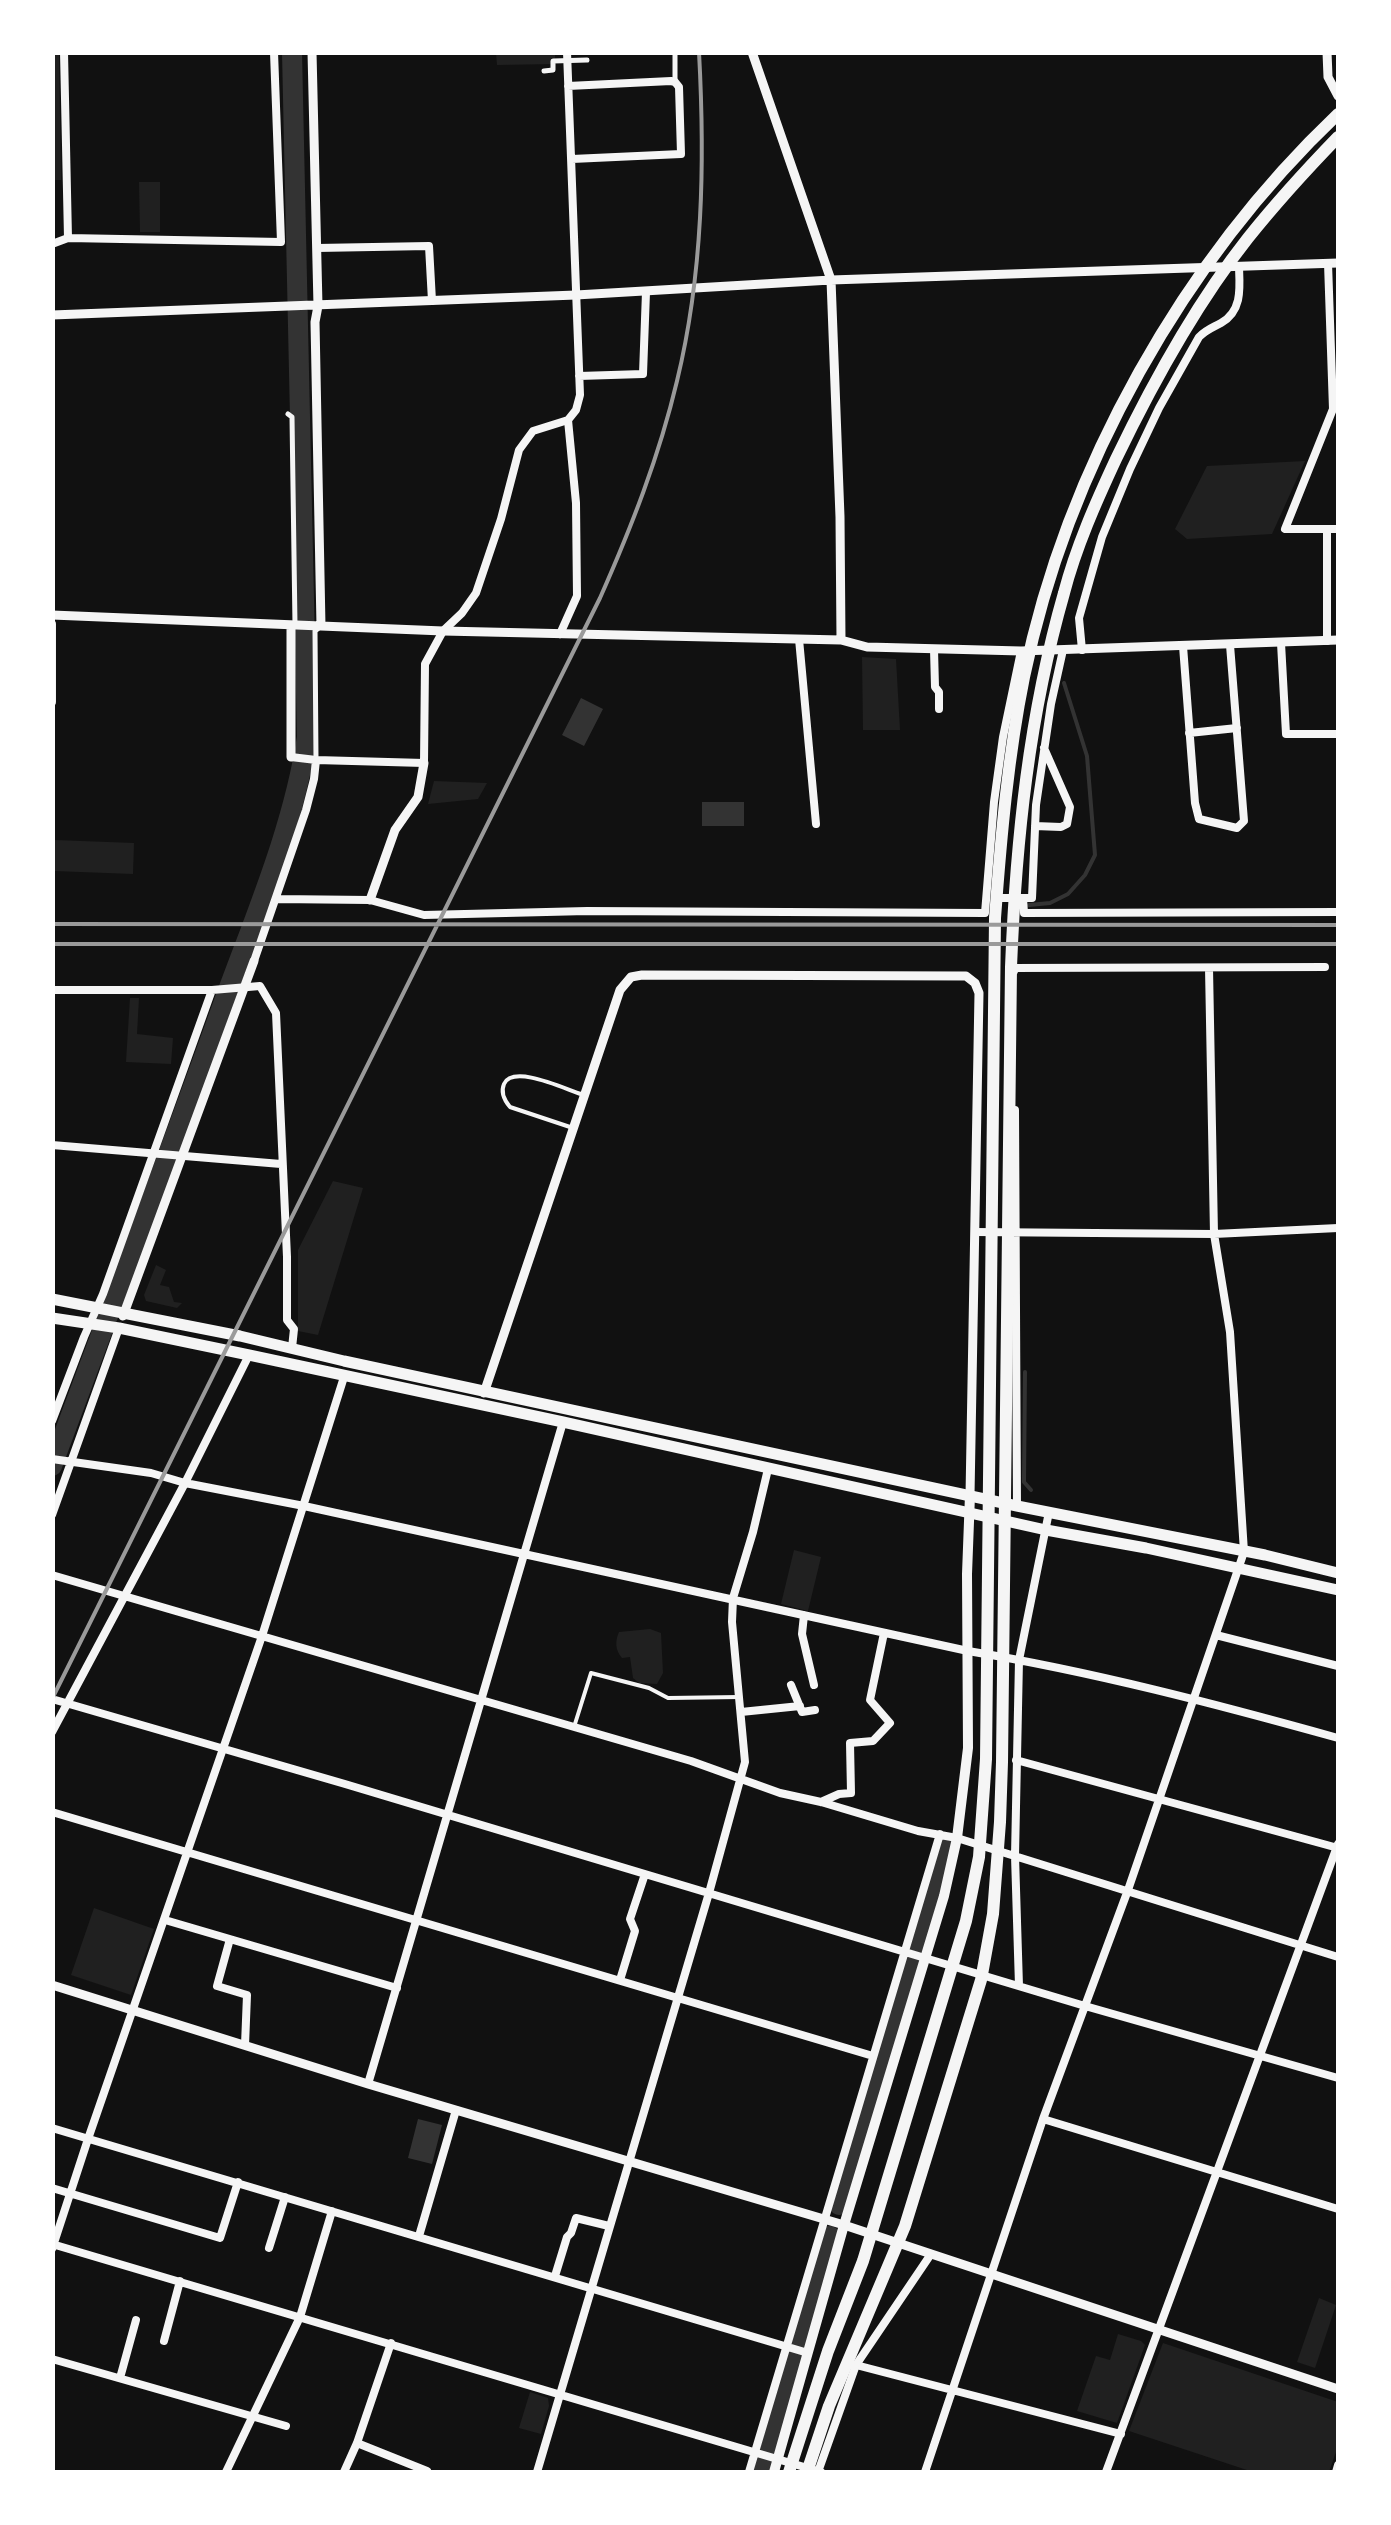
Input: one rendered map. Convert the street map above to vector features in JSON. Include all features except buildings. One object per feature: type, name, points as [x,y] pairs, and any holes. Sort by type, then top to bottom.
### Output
[{"type":"highway","points":[[788,2472],[863,2261],[966,1921],[979,1857],[986,1759],[995,918],[1006,791],[1025,672],[1048,583],[1066,533],[1103,446],[1146,362],[1185,298],[1232,233],[1338,114]]},
{"type":"highway","points":[[807,2472],[828,2406],[905,2226],[981,1980],[993,1914],[1002,1762],[1011,967],[1023,796],[1047,657],[1065,589],[1094,508],[1176,344],[1246,240],[1338,136]]},
{"type":"highway","points":[[52,1299],[1338,1573]]},
{"type":"highway","points":[[52,1318],[117,1328],[563,1422],[1046,1530],[1338,1590]]},
{"type":"main road","points":[[774,2472],[797,2349],[844,2225],[914,1955],[944,1896],[957,1838],[968,1748],[970,1495]]},
{"type":"street","points":[[64,52],[68,238]]},
{"type":"street","points":[[52,244],[68,238],[281,242],[274,52]]},
{"type":"street","points":[[52,1515],[240,986],[272,912],[314,779],[318,306],[312,52]]},
{"type":"street","points":[[370,900],[395,830],[418,797],[424,763],[425,664],[444,631],[476,593],[519,450],[532,431],[568,420],[580,395],[567,52]]},
{"type":"street","points":[[572,159],[681,154],[675,52]]},
{"type":"street","points":[[752,52],[831,280],[842,640]]},
{"type":"street","points":[[1327,52],[1328,77],[1338,96]]},
{"type":"street","points":[[544,70],[553,70],[553,61],[587,60]]},
{"type":"street","points":[[568,86],[675,82]]},
{"type":"street","points":[[316,248],[430,246],[432,300]]},
{"type":"street","points":[[52,315],[646,292],[831,280],[1333,263],[1333,409],[1285,528],[1338,529]]},
{"type":"street","points":[[1082,650],[1078,618],[1102,537],[1130,469],[1199,337],[1234,311],[1240,295],[1240,268]]},
{"type":"street","points":[[579,376],[643,374],[646,292]]},
{"type":"street","points":[[288,414],[292,417],[295,625],[291,757],[424,763]]},
{"type":"street","points":[[560,634],[578,596],[576,504],[568,420]]},
{"type":"street","points":[[52,615],[444,631],[842,640],[867,647],[1021,651],[1333,641],[1327,529]]},
{"type":"street","points":[[52,624],[52,702]]},
{"type":"street","points":[[799,639],[816,824]]},
{"type":"street","points":[[1281,643],[1286,734],[1338,734]]},
{"type":"street","points":[[1182,646],[1199,819],[1237,828],[1244,822],[1230,644]]},
{"type":"street","points":[[934,649],[939,709]]},
{"type":"street","points":[[1062,650],[1044,748],[1024,913],[1338,912]]},
{"type":"street","points":[[276,898],[370,900],[424,916],[587,911],[984,913],[1003,736],[1021,651]]},
{"type":"street","points":[[1189,732],[1237,728]]},
{"type":"street","points":[[1034,826],[1062,827],[1068,824],[1070,816],[1070,807],[1044,748]]},
{"type":"street","points":[[987,898],[1028,898]]},
{"type":"street","points":[[1017,1506],[1014,968],[1324,968]]},
{"type":"street","points":[[925,2472],[1043,2119],[1128,1890],[1244,1552],[1230,1332],[1214,1234],[1208,968]]},
{"type":"street","points":[[481,1405],[620,990],[627,980],[636,975],[966,976],[979,993],[970,1495]]},
{"type":"street","points":[[52,990],[260,986],[276,1013],[287,1320],[294,1329],[292,1348]]},
{"type":"street","points":[[52,1421],[99,1307],[214,989]]},
{"type":"street","points":[[52,1145],[282,1164]]},
{"type":"street","points":[[974,1232],[1214,1234],[1338,1228]]},
{"type":"street","points":[[52,1732],[249,1356]]},
{"type":"street","points":[[344,1376],[262,1636],[53,2246],[819,2472],[856,2365],[931,2254]]},
{"type":"street","points":[[368,2084],[563,1422]]},
{"type":"street","points":[[52,1459],[150,1472],[185,1483],[1019,1660],[1195,1699],[1338,1738]]},
{"type":"street","points":[[537,2472],[742,1778],[745,1762],[732,1598],[768,1469]]},
{"type":"street","points":[[1018,1986],[1015,1856],[1019,1660],[1049,1512]]},
{"type":"street","points":[[52,1575],[574,1727],[780,1793],[957,1838],[1338,1957]]},
{"type":"street","points":[[804,1614],[802,1634],[813,1680],[822,1672]]},
{"type":"street","points":[[821,1802],[851,1793],[850,1743],[873,1740],[890,1723],[870,1700],[884,1633]]},
{"type":"street","points":[[1216,1635],[1338,1666]]},
{"type":"street","points":[[791,1685],[802,1712],[815,1710]]},
{"type":"street","points":[[52,1699],[1338,2078]]},
{"type":"street","points":[[741,1712],[800,1706]]},
{"type":"street","points":[[968,1748],[1338,1846],[1106,2472]]},
{"type":"street","points":[[52,1812],[872,2056]]},
{"type":"street","points":[[749,2472],[797,2349],[823,2220],[872,2056],[914,1955],[940,1834]]},
{"type":"street","points":[[620,1980],[636,1931],[630,1919],[644,1874]]},
{"type":"street","points":[[164,1920],[397,1988]]},
{"type":"street","points":[[230,1939],[216,1986],[247,1994],[246,2046]]},
{"type":"street","points":[[52,1985],[368,2084],[844,2225],[1338,2389]]},
{"type":"street","points":[[418,2236],[456,2110]]},
{"type":"street","points":[[1043,2119],[1338,2208]]},
{"type":"street","points":[[52,2128],[797,2349]]},
{"type":"street","points":[[52,2188],[220,2238],[238,2182]]},
{"type":"street","points":[[269,2248],[286,2196]]},
{"type":"street","points":[[226,2472],[300,2317],[332,2210]]},
{"type":"street","points":[[555,2276],[576,2218],[609,2226]]},
{"type":"street","points":[[164,2341],[180,2281]]},
{"type":"street","points":[[120,2378],[136,2320]]},
{"type":"street","points":[[344,2472],[391,2343]]},
{"type":"street","points":[[52,2358],[286,2426]]},
{"type":"street","points":[[856,2365],[1121,2434]]},
{"type":"street","points":[[356,2443],[428,2471]]},
{"type":"street","points":[[1336,2472],[1338,2465]]},
{"type":"lane","points":[[573,1128],[510,1106],[504,1100],[502,1088],[508,1079],[519,1075],[584,1095]]},
{"type":"lane","points":[[574,1727],[590,1673],[649,1688],[668,1698],[739,1697]]},
{"type":"shaded area","points":[[52,53],[59,53],[61,180],[53,180]]},
{"type":"shaded area","points":[[496,53],[555,53],[555,64],[497,65]]},
{"type":"shaded area","points":[[139,182],[160,182],[160,232],[140,232]]},
{"type":"shaded area","points":[[1305,461],[1272,534],[1187,539],[1175,529],[1207,466]]},
{"type":"shaded area","points":[[862,657],[896,659],[900,730],[863,730]]},
{"type":"shaded area","points":[[581,698],[603,709],[584,746],[562,735]]},
{"type":"shaded area","points":[[434,781],[487,783],[478,799],[428,804]]},
{"type":"shaded area","points":[[702,802],[744,802],[744,826],[702,826]]},
{"type":"shaded area","points":[[55,840],[134,843],[133,874],[54,871]]},
{"type":"shaded area","points":[[130,998],[139,998],[137,1034],[173,1038],[171,1064],[126,1062]]},
{"type":"shaded area","points":[[333,1181],[363,1188],[318,1335],[298,1331],[298,1250]]},
{"type":"shaded area","points":[[156,1265],[166,1270],[160,1285],[169,1287],[174,1302],[182,1303],[177,1308],[146,1301],[144,1295]]},
{"type":"shaded area","points":[[794,1550],[821,1557],[808,1611],[781,1604]]},
{"type":"shaded area","points":[[650,1629],[661,1633],[663,1673],[657,1684],[639,1683],[633,1678],[630,1657],[622,1658],[616,1645],[619,1632]]},
{"type":"shaded area","points":[[94,1908],[154,1929],[131,1995],[71,1975]]},
{"type":"shaded area","points":[[418,2119],[442,2125],[432,2164],[408,2158]]},
{"type":"shaded area","points":[[1319,2298],[1336,2305],[1315,2368],[1297,2362]]},
{"type":"shaded area","points":[[1118,2334],[1145,2345],[1117,2423],[1077,2411],[1096,2356],[1110,2360]]},
{"type":"shaded area","points":[[1163,2343],[1338,2402],[1338,2446],[1329,2472],[1253,2472],[1129,2431]]},
{"type":"shaded area","points":[[530,2392],[548,2398],[541,2434],[519,2428]]},
{"type":"waterway","points":[[52,1466],[272,872],[307,737],[292,52]]},
{"type":"waterway","points":[[1029,905],[1050,903],[1068,894],[1085,875],[1095,855],[1087,756],[1064,683]]},
{"type":"waterway","points":[[1025,1372],[1024,1482],[1031,1490]]},
{"type":"waterway","points":[[839,2205],[944,1844]]},
{"type":"waterway","points":[[765,2466],[830,2236]]},
{"type":"railway","points":[[52,1699],[600,598],[633,519],[670,409],[692,300],[702,177],[699,52]]},
{"type":"railway","points":[[52,924],[1338,925]]},
{"type":"railway","points":[[52,944],[1338,944]]}]
